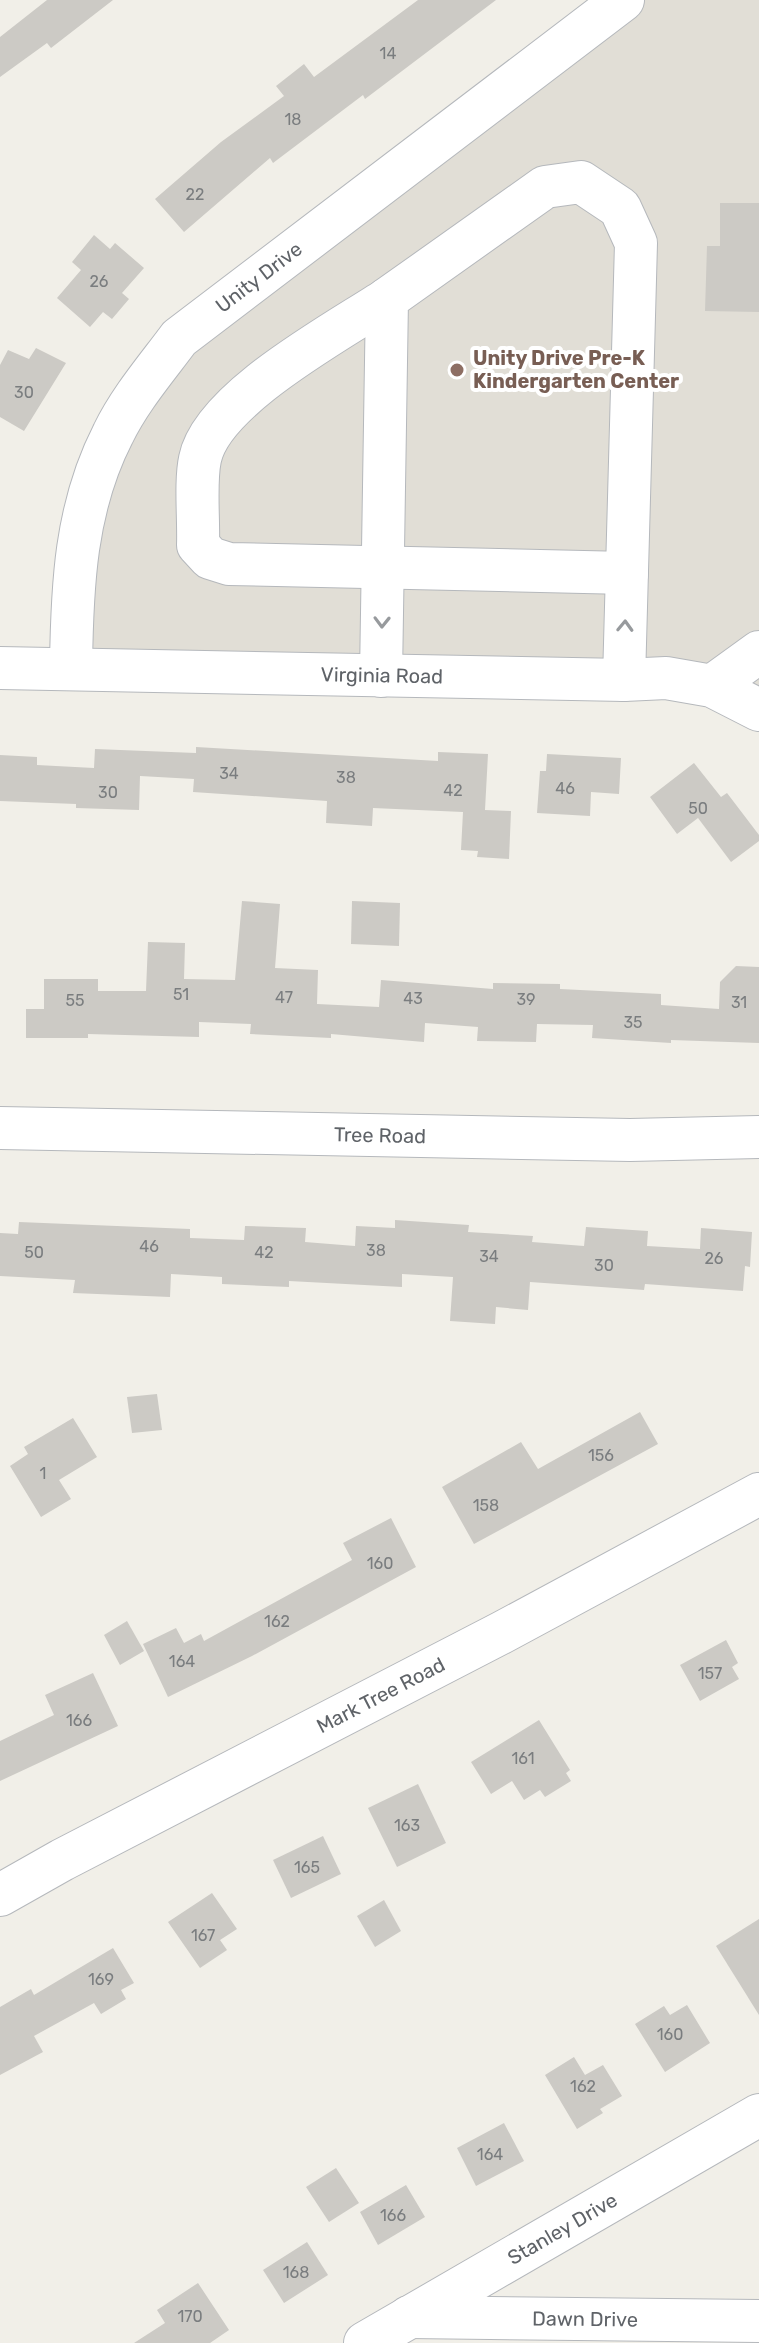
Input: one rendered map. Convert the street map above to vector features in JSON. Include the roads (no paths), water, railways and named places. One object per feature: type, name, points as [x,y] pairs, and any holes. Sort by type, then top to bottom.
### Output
[{"type":"street","name":"Unity Drive","points":[[71,667],[72,593],[86,505],[113,434],[132,401],[179,338],[623,0]]},
{"type":"street","points":[[624,680],[627,573],[636,243],[620,208],[581,182],[545,187],[387,299],[257,384],[217,421],[200,458],[198,545],[210,558],[229,564],[627,573]]},
{"type":"street","points":[[381,676],[387,299]]},
{"type":"street","points":[[712,686],[759,652]]},
{"type":"street","name":"Virginia Road","points":[[0,668],[624,680],[666,678],[712,686],[759,710]]},
{"type":"street","name":"Tree Road","points":[[0,1128],[630,1140],[759,1137]]},
{"type":"street","name":"Mark Tree Road","points":[[0,1895],[473,1648],[759,1494]]},
{"type":"street","name":"Stanley Drive","points":[[365,2343],[759,2115]]},
{"type":"street","name":"Dawn Drive","points":[[409,2317],[759,2321]]},
{"type":"place","name":"Unity Drive Pre-K Kindergarten Center","points":[[457,370]]}]
